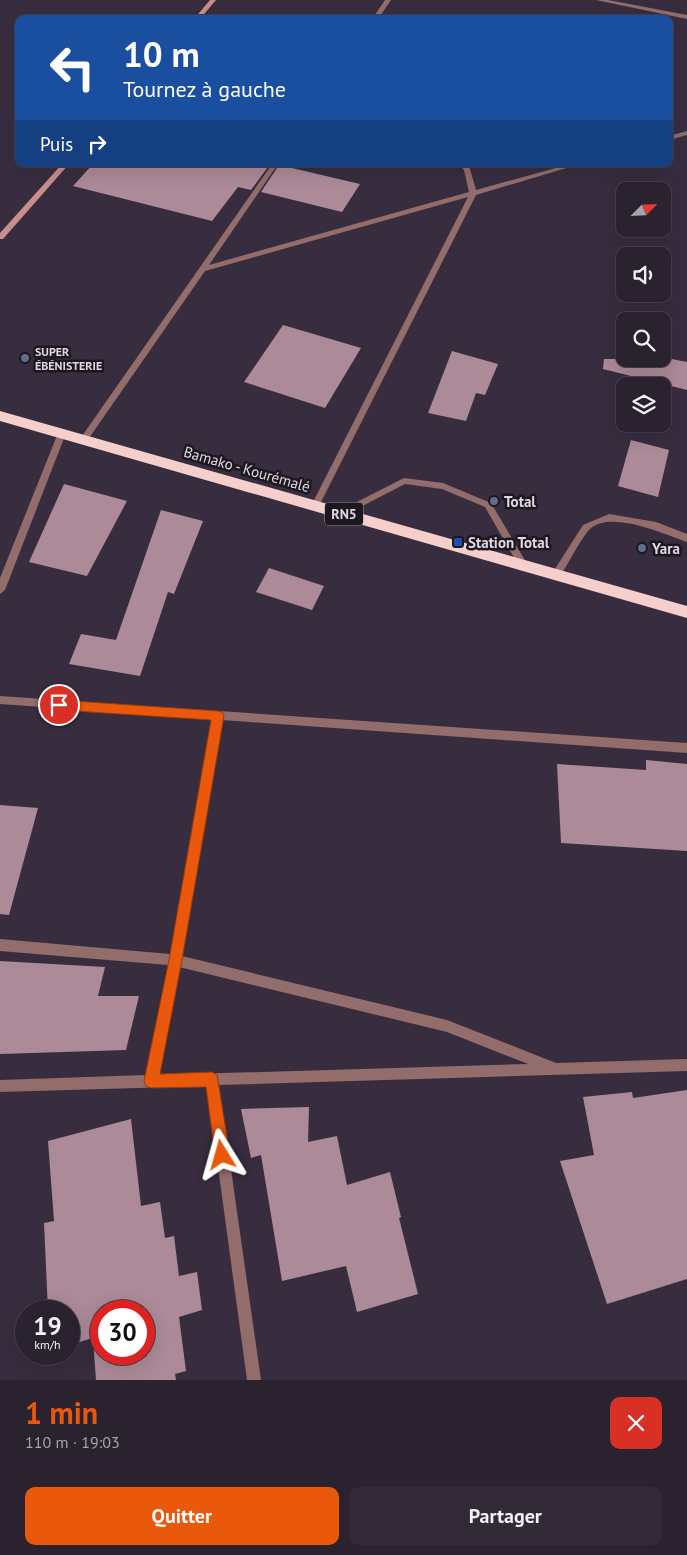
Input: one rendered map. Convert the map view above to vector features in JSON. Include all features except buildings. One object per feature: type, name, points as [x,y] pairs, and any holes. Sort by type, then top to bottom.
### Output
[{"type":"highway","name":"Bamako - Kourémalé","points":[[0,416],[687,612]]},
{"type":"street","points":[[200,15],[214,0]]},
{"type":"street","points":[[378,15],[388,0]]},
{"type":"street","points":[[599,0],[687,17]]},
{"type":"street","points":[[673,137],[687,133]]},
{"type":"street","points":[[0,237],[63,167]]},
{"type":"street","points":[[84,439],[273,167]]},
{"type":"street","points":[[316,506],[473,193],[465,167]]},
{"type":"street","points":[[202,269],[566,167]]},
{"type":"street","points":[[0,590],[62,433]]},
{"type":"street","points":[[342,513],[404,482],[443,486],[488,505],[523,566]]},
{"type":"street","points":[[556,575],[586,527],[609,517],[656,526],[687,538]]},
{"type":"street","points":[[0,700],[687,748]]},
{"type":"street","points":[[151,1081],[175,960],[218,716]]},
{"type":"street","points":[[0,945],[175,960],[447,1026],[558,1069]]},
{"type":"street","points":[[0,1086],[687,1065]]},
{"type":"street","points":[[212,1080],[254,1380]]},
{"type":"place","name":"SUPER ÉBÉNISTERIE","points":[[25,358]]},
{"type":"place","name":"Total","points":[[494,501]]},
{"type":"place","name":"Station Total","points":[[458,542]]},
{"type":"place","name":"Yara","points":[[642,548]]},
{"type":"route","points":[[59,705],[218,716],[175,960],[151,1081],[212,1080],[222,1155]]}]
